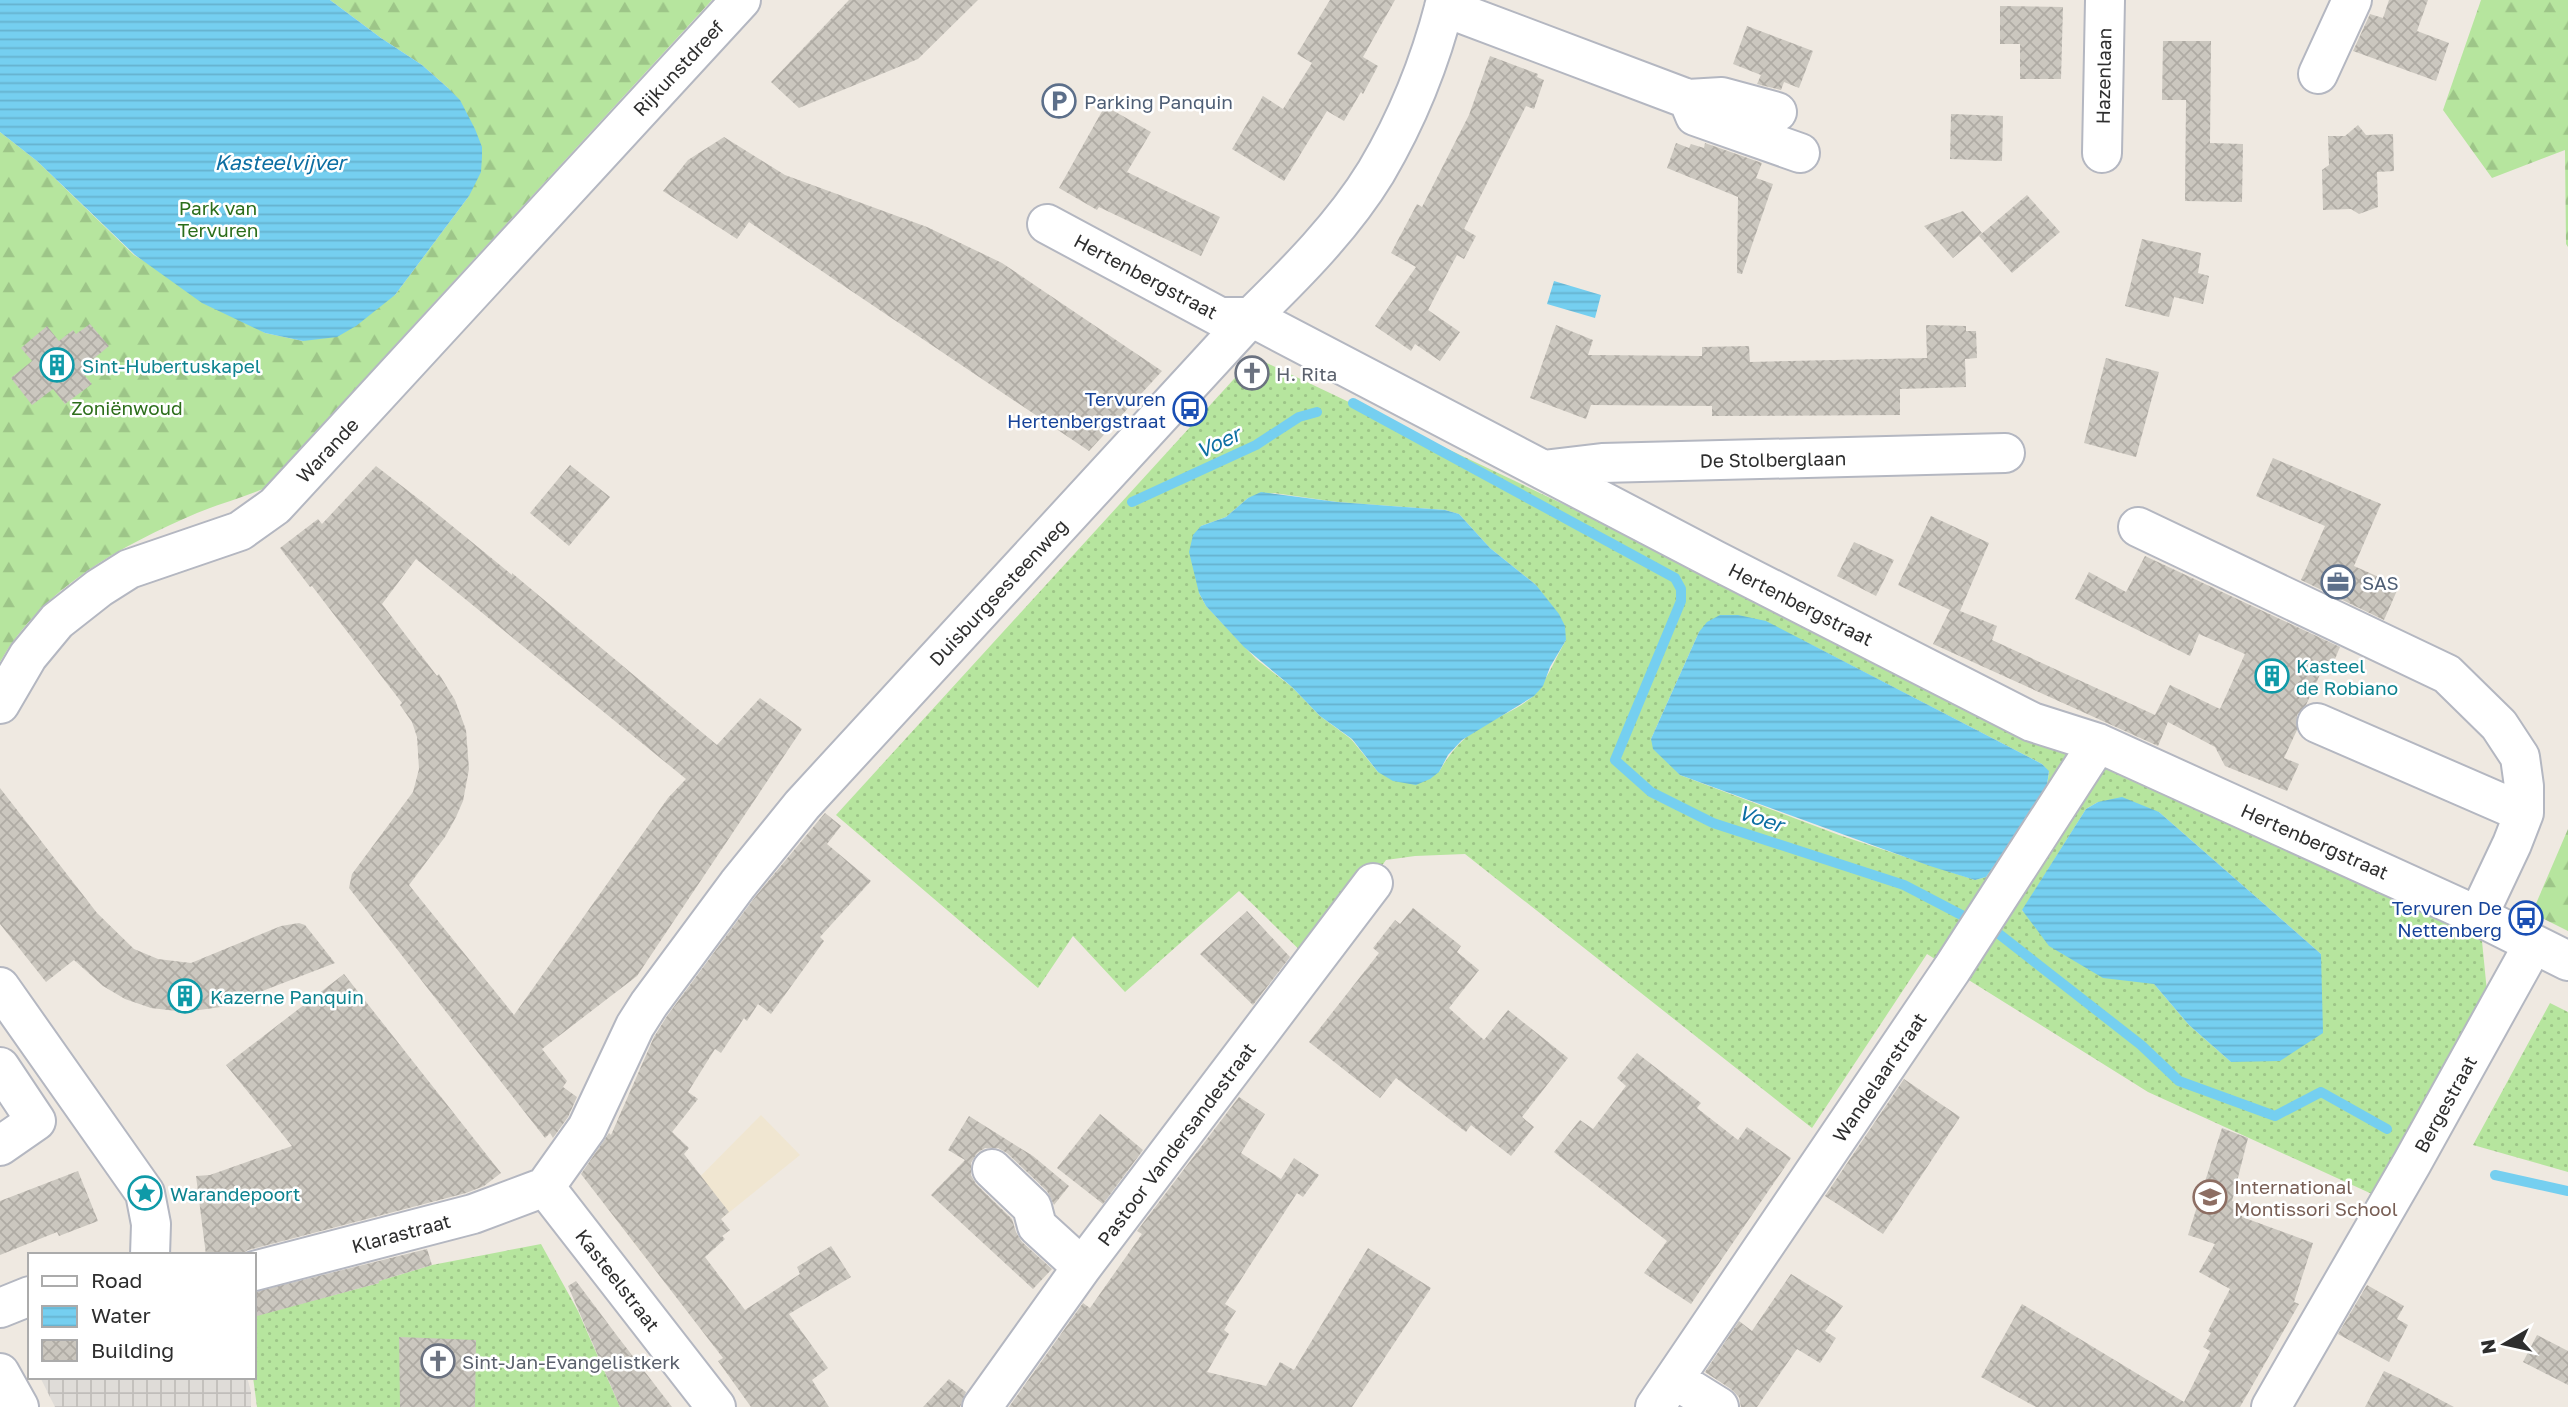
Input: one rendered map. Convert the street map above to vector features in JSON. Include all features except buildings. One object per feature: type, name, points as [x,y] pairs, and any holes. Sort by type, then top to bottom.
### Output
[{"type":"street","name":"Rijkunstdreef","points":[[615,136],[741,0]]},
{"type":"street","name":"Hazenlaan","points":[[2102,153],[2105,0]]},
{"type":"street","points":[[2318,74],[2352,0]]},
{"type":"street","points":[[1445,3],[1688,99],[1723,97],[1777,113]]},
{"type":"street","name":"Duisburgsesteenweg","points":[[545,1187],[599,1107],[640,1017],[738,884],[828,776],[1313,252],[1375,173],[1405,117],[1430,60],[1445,3]]},
{"type":"street","points":[[1688,99],[1695,116],[1800,153]]},
{"type":"street","name":"Warande","points":[[0,704],[28,656],[57,621],[100,588],[129,569],[240,531],[275,506],[615,136]]},
{"type":"street","name":"Hertenbergstraat","points":[[1047,224],[1220,317],[1251,317],[2032,722],[2098,743],[2478,916],[2568,961]]},
{"type":"street","name":"De Stolberglaan","points":[[1542,470],[1602,463],[2005,453]]},
{"type":"street","points":[[2138,527],[2447,674],[2499,725],[2520,757],[2524,813],[2478,916]]},
{"type":"street","points":[[2317,723],[2524,813]]},
{"type":"street","name":"Wandelaarstraat","points":[[1665,1393],[1981,925],[2098,743]]},
{"type":"street","name":"Pastoor Vandersandestraat","points":[[982,1407],[1082,1267],[1373,883]]},
{"type":"street","name":"Bergestraat","points":[[2271,1407],[2412,1163],[2533,945]]},
{"type":"street","points":[[0,987],[145,1193],[151,1224],[150,1253]]},
{"type":"street","points":[[0,1067],[36,1121],[0,1146]]},
{"type":"street","points":[[992,1169],[1032,1207],[1037,1226],[1082,1267]]},
{"type":"street","name":"Klarastraat","points":[[256,1270],[472,1214],[545,1187]]},
{"type":"street","name":"Kasteelstraat","points":[[545,1187],[716,1407]]},
{"type":"street","points":[[0,1373],[19,1407]]},
{"type":"street","points":[[1665,1393],[1719,1407]]},
{"type":"shaded area","points":[[761,1115],[800,1155],[659,1274],[630,1238],[671,1206]]},
{"type":"shaded area","points":[[41,1379],[248,1379],[251,1392],[251,1407],[55,1407]]},
{"type":"green space","name":"Zoniënwoud","points":[[330,0],[712,0],[263,489],[168,526],[86,572],[38,612],[0,662],[0,132],[37,161],[134,255],[265,333],[303,341],[395,295],[469,196],[448,88],[422,65]]},
{"type":"green space","points":[[2481,0],[2568,0],[2568,247],[2565,150],[2492,178],[2443,110]]},
{"type":"green space","points":[[1254,357],[2482,941],[2488,1002],[2372,1194],[2148,1092],[1927,954],[1812,1128],[1465,854],[1386,860],[1312,962],[1239,891],[1125,992],[1073,936],[1038,988],[836,815]],"holes":[[[1274,493],[1337,502],[1445,510],[1459,514],[1490,548],[1536,585],[1566,640],[1537,692],[1467,737],[1454,749],[1439,772],[1378,772],[1351,739],[1320,716],[1292,687],[1256,659],[1206,606],[1199,593],[1201,526],[1226,517],[1248,498]],[[1699,632],[1804,641],[2042,764],[2049,772],[2046,792],[1986,877],[1975,880],[1839,835],[1680,775],[1651,739]],[[2098,802],[2159,812],[2321,954],[2231,1062],[2189,1025],[2154,984],[2022,911],[2086,809]]]},
{"type":"green space","points":[[2568,829],[2568,931],[2532,913]]},
{"type":"green space","points":[[2550,1003],[2568,1012],[2568,1172],[2473,1145]]},
{"type":"green space","points":[[541,1244],[578,1311],[620,1407],[257,1407],[253,1379],[256,1379],[256,1315],[379,1283],[432,1265]]},
{"type":"water","name":"Kasteelvijver","points":[[0,0],[330,0],[422,65],[460,100],[482,147],[481,172],[469,196],[395,295],[356,326],[337,337],[303,341],[265,333],[202,303],[135,255],[37,161],[0,132]]},
{"type":"water","points":[[1554,281],[1601,295],[1595,318],[1547,304]]},
{"type":"water","points":[[1261,492],[1337,502],[1445,510],[1459,514],[1490,548],[1536,585],[1565,626],[1566,640],[1550,667],[1543,686],[1534,696],[1462,740],[1448,755],[1439,772],[1430,779],[1416,785],[1393,781],[1378,772],[1352,739],[1320,716],[1292,687],[1244,647],[1206,606],[1199,593],[1189,552],[1193,535],[1201,526],[1226,517],[1248,498]]},
{"type":"water","points":[[1720,615],[1738,615],[1766,621],[2042,764],[2049,771],[2046,792],[1986,877],[1975,880],[1930,866],[1680,775],[1653,749],[1651,739],[1699,632],[1707,622]]},
{"type":"water","points":[[2122,797],[2159,812],[2321,954],[2323,1033],[2280,1061],[2231,1062],[2189,1025],[2154,984],[2103,978],[2049,946],[2022,910],[2086,809],[2098,802]]},
{"type":"waterway","name":"Voer","points":[[1353,403],[1675,578],[1681,589],[1681,601],[1615,760],[1651,792],[1713,823],[1904,885],[1973,921]]},
{"type":"waterway","name":"Voer","points":[[1132,502],[1256,445],[1299,417],[1317,412]]},
{"type":"waterway","name":"Voer","points":[[1987,928],[1999,934],[2141,1045],[2179,1081],[2275,1116],[2321,1092],[2387,1129]]},
{"type":"waterway","name":"Voer","points":[[2495,1175],[2568,1191]]},
{"type":"place","name":"Parking Panquin","points":[[1059,101]]},
{"type":"place","name":"Sint-Hubertuskapel","points":[[57,365]]},
{"type":"place","name":"H. Rita","points":[[1252,373]]},
{"type":"place","name":"Tervuren Hertenbergstraat","points":[[1190,409]]},
{"type":"place","name":"SAS","points":[[2338,582]]},
{"type":"place","name":"Kasteel de Robiano","points":[[2272,676]]},
{"type":"place","name":"Tervuren De Nettenberg","points":[[2526,918]]},
{"type":"place","name":"Kazerne Panquin","points":[[185,996]]},
{"type":"place","name":"Warandepoort","points":[[145,1193]]},
{"type":"place","name":"International Montissori School","points":[[2210,1197]]},
{"type":"place","name":"Sint-Jan-Evangelistkerk","points":[[438,1361]]},
{"type":"park label","name":"Park van Tervuren","points":[[218,218]]}]
